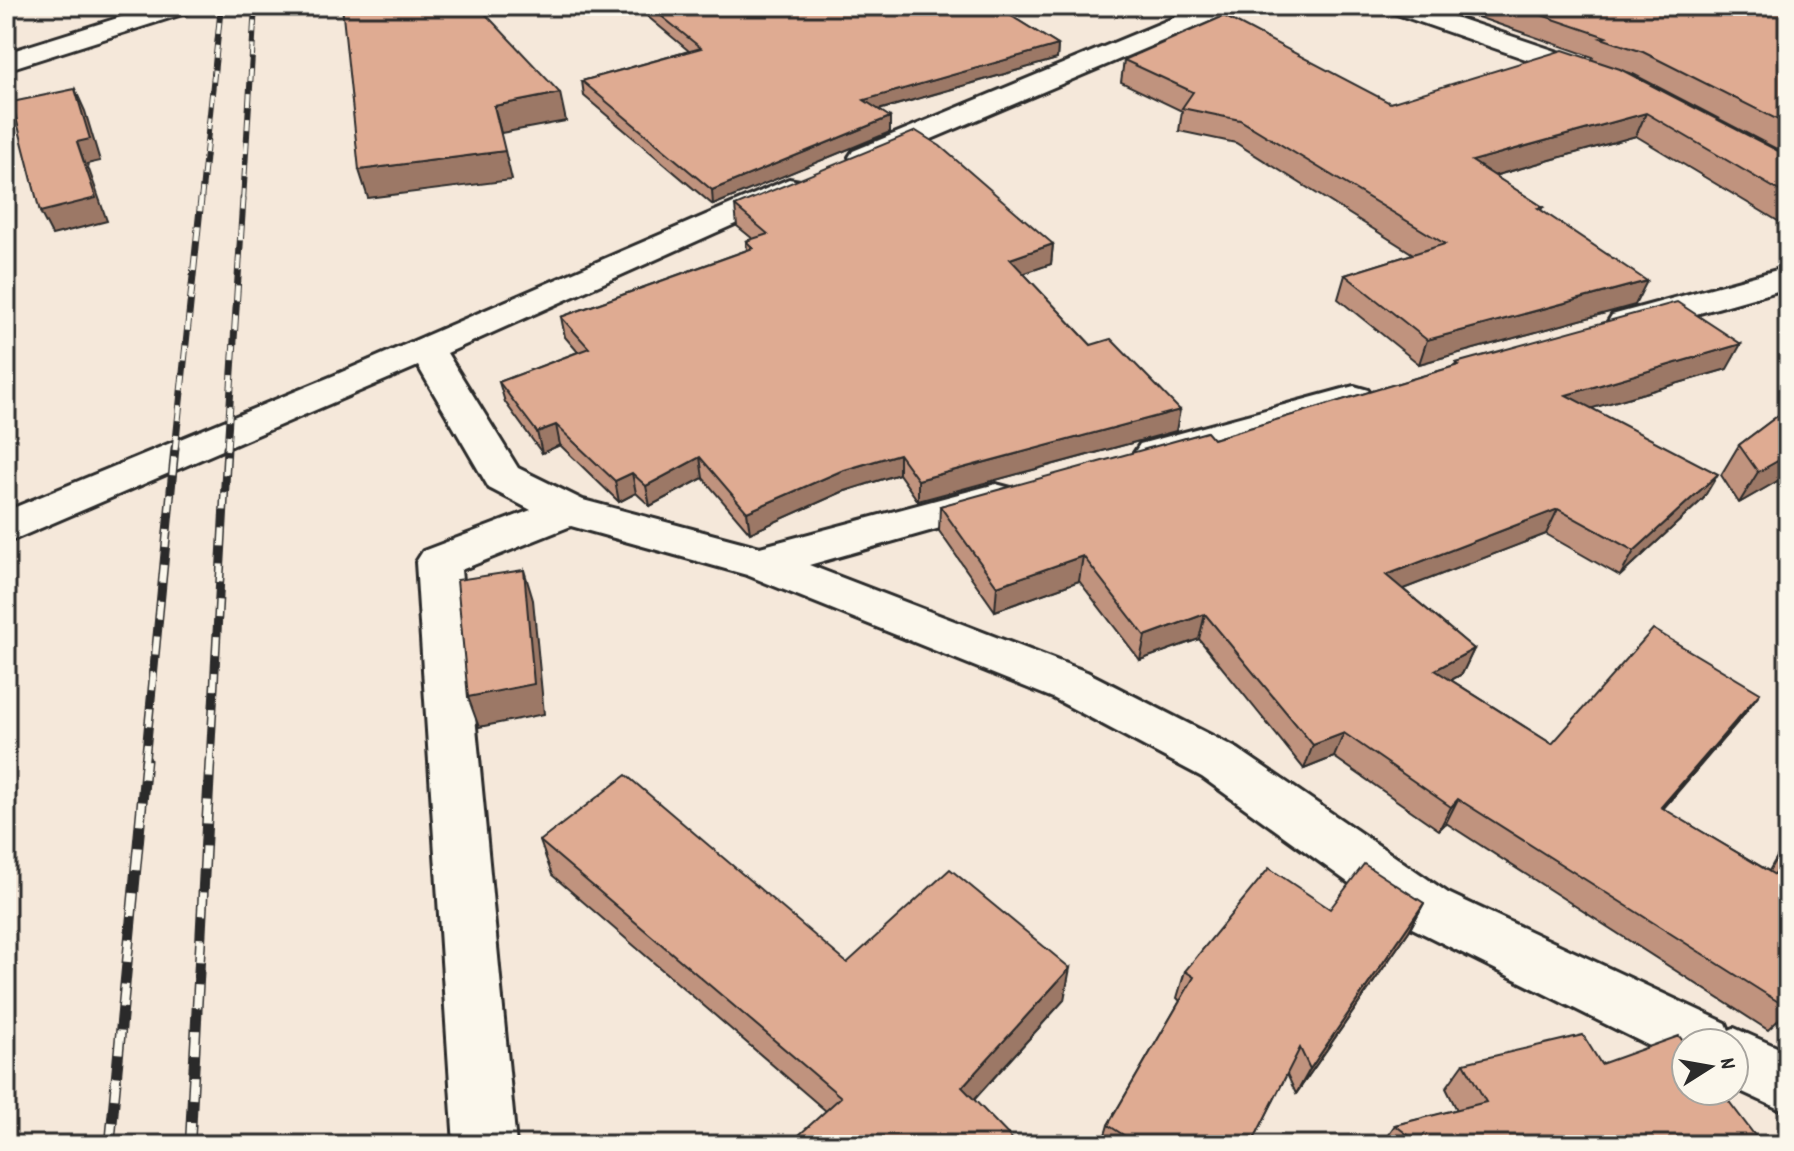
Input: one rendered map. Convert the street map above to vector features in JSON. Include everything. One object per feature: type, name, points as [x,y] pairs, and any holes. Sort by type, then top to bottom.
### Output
[{"type":"street","points":[[6,62],[183,6]]},
{"type":"street","points":[[6,528],[334,389],[823,174],[1224,6]]},
{"type":"street","points":[[1397,6],[1622,83]]},
{"type":"street","points":[[1589,333],[1788,277]]},
{"type":"street","points":[[425,347],[503,478],[569,511],[760,563],[1070,685],[1220,763],[1429,910],[1672,1027]]},
{"type":"street","points":[[1113,465],[1389,388]]},
{"type":"street","points":[[760,563],[1036,486]]},
{"type":"street","points":[[485,1145],[438,562],[569,511]]},
{"type":"street","points":[[1750,1065],[1788,1083]]},
{"type":"building","points":[[342,6],[478,6],[560,93],[494,106],[505,151],[359,170]]},
{"type":"building","points":[[649,6],[995,6],[1058,45],[864,100],[890,117],[712,190],[582,81],[701,48]]},
{"type":"building","points":[[1515,6],[1788,7],[1788,125],[1643,52]]},
{"type":"building","points":[[1224,16],[1390,103],[1563,50],[1620,69],[1788,156],[1788,196],[1646,113],[1472,161],[1647,281],[1427,340],[1345,275],[1445,244],[1240,120],[1182,108],[1193,92],[1124,60]]},
{"type":"building","points":[[75,89],[90,139],[77,142],[96,198],[40,212],[12,102]]},
{"type":"building","points":[[916,131],[940,146],[1053,244],[1010,259],[1091,345],[1111,339],[1180,410],[918,480],[899,454],[841,471],[747,512],[700,457],[646,486],[632,473],[615,481],[556,425],[537,432],[499,382],[589,348],[561,317],[753,248],[746,241],[768,234],[735,206]]},
{"type":"building","points":[[1677,302],[1741,344],[1566,395],[1718,474],[1634,551],[1558,509],[1386,575],[1474,649],[1435,670],[1552,744],[1653,629],[1760,693],[1661,807],[1775,875],[1788,851],[1788,1008],[1458,799],[1451,807],[1344,733],[1313,745],[1205,614],[1145,636],[1083,556],[997,586],[940,506],[1207,432],[1213,439],[1459,365],[1456,363]]},
{"type":"building","points":[[1788,408],[1788,455],[1758,472],[1739,445]]},
{"type":"building","points":[[524,570],[534,684],[468,697],[457,580]]},
{"type":"building","points":[[626,775],[847,963],[950,869],[1070,968],[962,1087],[1018,1145],[788,1145],[841,1097],[540,841]]},
{"type":"building","points":[[1364,864],[1424,903],[1310,1069],[1300,1048],[1251,1145],[1139,1145],[1108,1125],[1194,977],[1185,971],[1269,868],[1330,909]]},
{"type":"building","points":[[1583,1035],[1601,1064],[1670,1039],[1670,1107],[1733,1107],[1762,1145],[1421,1145],[1395,1125],[1486,1102],[1464,1063]]},
{"type":"railway","points":[[201,201],[221,6]]},
{"type":"railway","points":[[243,201],[255,6]]},
{"type":"railway","points":[[175,450],[201,199]]},
{"type":"railway","points":[[227,450],[243,199]]},
{"type":"railway","points":[[145,762],[175,448]]},
{"type":"railway","points":[[210,762],[227,448]]},
{"type":"railway","points":[[110,1145],[146,760]]},
{"type":"railway","points":[[190,1145],[210,760]]}]
